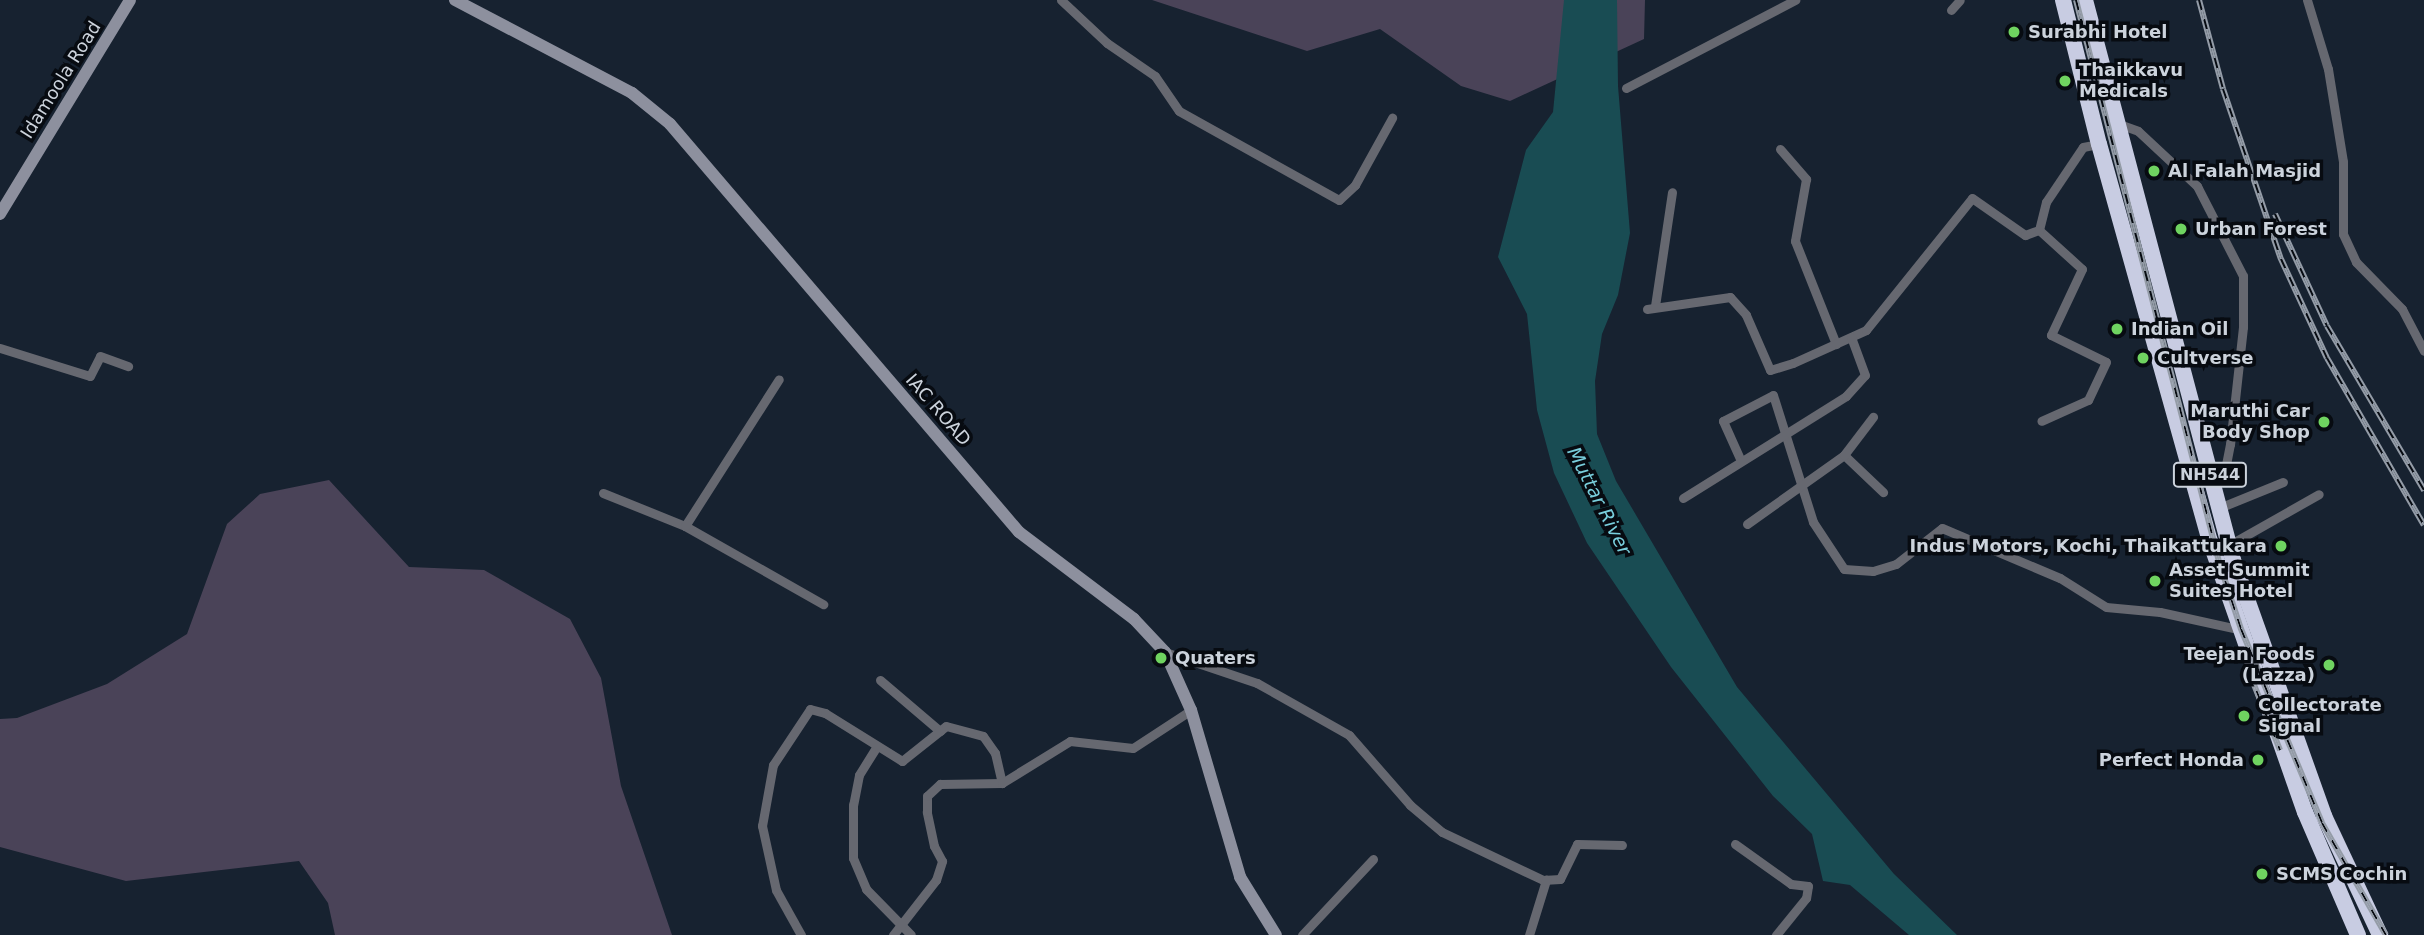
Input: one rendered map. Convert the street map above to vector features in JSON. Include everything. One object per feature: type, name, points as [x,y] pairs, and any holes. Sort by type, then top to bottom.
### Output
[{"type":"highway","name":"NH544","points":[[2063,0],[2099,144],[2238,629],[2305,811],[2358,935]]},
{"type":"highway","name":"NH544","points":[[2085,0],[2229,545],[2325,816],[2380,935]]},
{"type":"highway","points":[[2106,169],[2130,164]]},
{"type":"main road","name":"Idamoola Road","points":[[0,214],[130,0]]},
{"type":"main road","name":"IAC ROAD","points":[[455,0],[632,93],[670,124],[1019,532],[1134,619],[1166,652],[1191,710],[1240,877],[1276,935]]},
{"type":"street","points":[[1061,0],[1107,43],[1155,76],[1180,111],[1339,200],[1355,185],[1392,118]]},
{"type":"street","points":[[1626,88],[1795,0]]},
{"type":"street","points":[[1951,10],[1960,0]]},
{"type":"street","points":[[2307,0],[2328,69],[2343,162],[2343,234],[2356,262],[2402,309],[2424,351]]},
{"type":"street","points":[[2119,124],[2138,131],[2197,187],[2243,276],[2244,327],[2230,444],[2224,469],[2213,486]]},
{"type":"street","points":[[2039,230],[2046,202],[2083,147],[2099,144]]},
{"type":"street","points":[[1780,149],[1806,179],[1796,241],[1836,344]]},
{"type":"street","points":[[1672,192],[1651,307],[1730,297],[1746,315],[1770,370],[1866,330],[1972,198],[2025,235],[2039,230]]},
{"type":"street","points":[[2039,230],[2082,269],[2051,335],[2106,362],[2088,400],[2041,421]]},
{"type":"street","points":[[1683,498],[1785,436],[1861,381],[1864,367],[1851,337]]},
{"type":"street","points":[[0,348],[90,376],[100,356],[128,366]]},
{"type":"street","points":[[685,526],[779,379]]},
{"type":"street","points":[[1741,461],[1722,427],[1726,416],[1773,395],[1813,522],[1844,569],[1874,571],[1896,564],[1942,528],[2060,578],[2106,607],[2160,611],[2238,629]]},
{"type":"street","points":[[1747,524],[1801,482],[1843,455],[1873,417]]},
{"type":"street","points":[[1843,455],[1883,492]]},
{"type":"street","points":[[2219,508],[2283,482]]},
{"type":"street","points":[[603,493],[685,526],[822,604]]},
{"type":"street","points":[[2229,545],[2319,494]]},
{"type":"street","points":[[1166,652],[1257,683],[1349,735],[1410,805],[1442,832],[1546,880],[1560,879],[1577,845],[1622,845]]},
{"type":"street","points":[[880,680],[940,731]]},
{"type":"street","points":[[801,935],[776,890],[762,826],[774,765],[810,709],[825,713],[902,761],[946,726],[983,736],[995,753],[1002,783]]},
{"type":"street","points":[[892,935],[936,880],[942,861],[934,846],[927,796],[940,784],[1002,783],[1070,740],[1133,748],[1191,710]]},
{"type":"street","points":[[877,746],[859,775],[853,805],[853,858],[866,889],[911,935]]},
{"type":"street","points":[[1735,844],[1791,884],[1808,886],[1806,898],[1776,935]]},
{"type":"street","points":[[1302,935],[1373,859]]},
{"type":"street","points":[[1529,935],[1546,880]]},
{"type":"shaded area","points":[[1152,0],[1645,0],[1644,39],[1510,101],[1461,86],[1380,29],[1307,51]]},
{"type":"shaded area","points":[[329,480],[409,567],[484,570],[570,619],[601,678],[621,786],[672,935],[335,935],[328,903],[299,861],[126,881],[0,847],[0,719],[17,718],[107,684],[187,634],[227,524],[260,494]]},
{"type":"water","name":"Muttar River","points":[[1564,0],[1617,0],[1618,86],[1630,233],[1618,295],[1602,334],[1595,381],[1597,434],[1616,481],[1737,687],[1894,874],[1957,935],[1909,935],[1850,885],[1823,881],[1812,834],[1773,796],[1671,667],[1587,543],[1554,473],[1537,410],[1527,314],[1498,257],[1526,150],[1553,112]]},
{"type":"railway","points":[[2076,0],[2219,562],[2241,629],[2322,823],[2386,935]]},
{"type":"railway","points":[[2199,0],[2223,89],[2281,259],[2327,358],[2424,525]]},
{"type":"railway","points":[[2275,214],[2327,326],[2424,490]]},
{"type":"railway","points":[[2249,672],[2280,750]]},
{"type":"place","name":"Surabhi Hotel","points":[[2014,32]]},
{"type":"place","name":"Thaikkavu Medicals","points":[[2065,81]]},
{"type":"place","name":"Al Falah Masjid","points":[[2154,171]]},
{"type":"place","name":"Urban Forest","points":[[2181,229]]},
{"type":"place","name":"Indian Oil","points":[[2117,329]]},
{"type":"place","name":"Cultverse","points":[[2143,358]]},
{"type":"place","name":"Maruthi Car Body Shop","points":[[2324,422]]},
{"type":"place","name":"Indus Motors, Kochi, Thaikattukara","points":[[2281,546]]},
{"type":"place","name":"Asset Summit Suites Hotel","points":[[2155,581]]},
{"type":"place","name":"Quaters","points":[[1161,658]]},
{"type":"place","name":"Teejan Foods (Lazza)","points":[[2329,665]]},
{"type":"place","name":"Collectorate Signal","points":[[2244,716]]},
{"type":"place","name":"Perfect Honda","points":[[2258,760]]},
{"type":"place","name":"SCMS Cochin","points":[[2262,874]]}]
